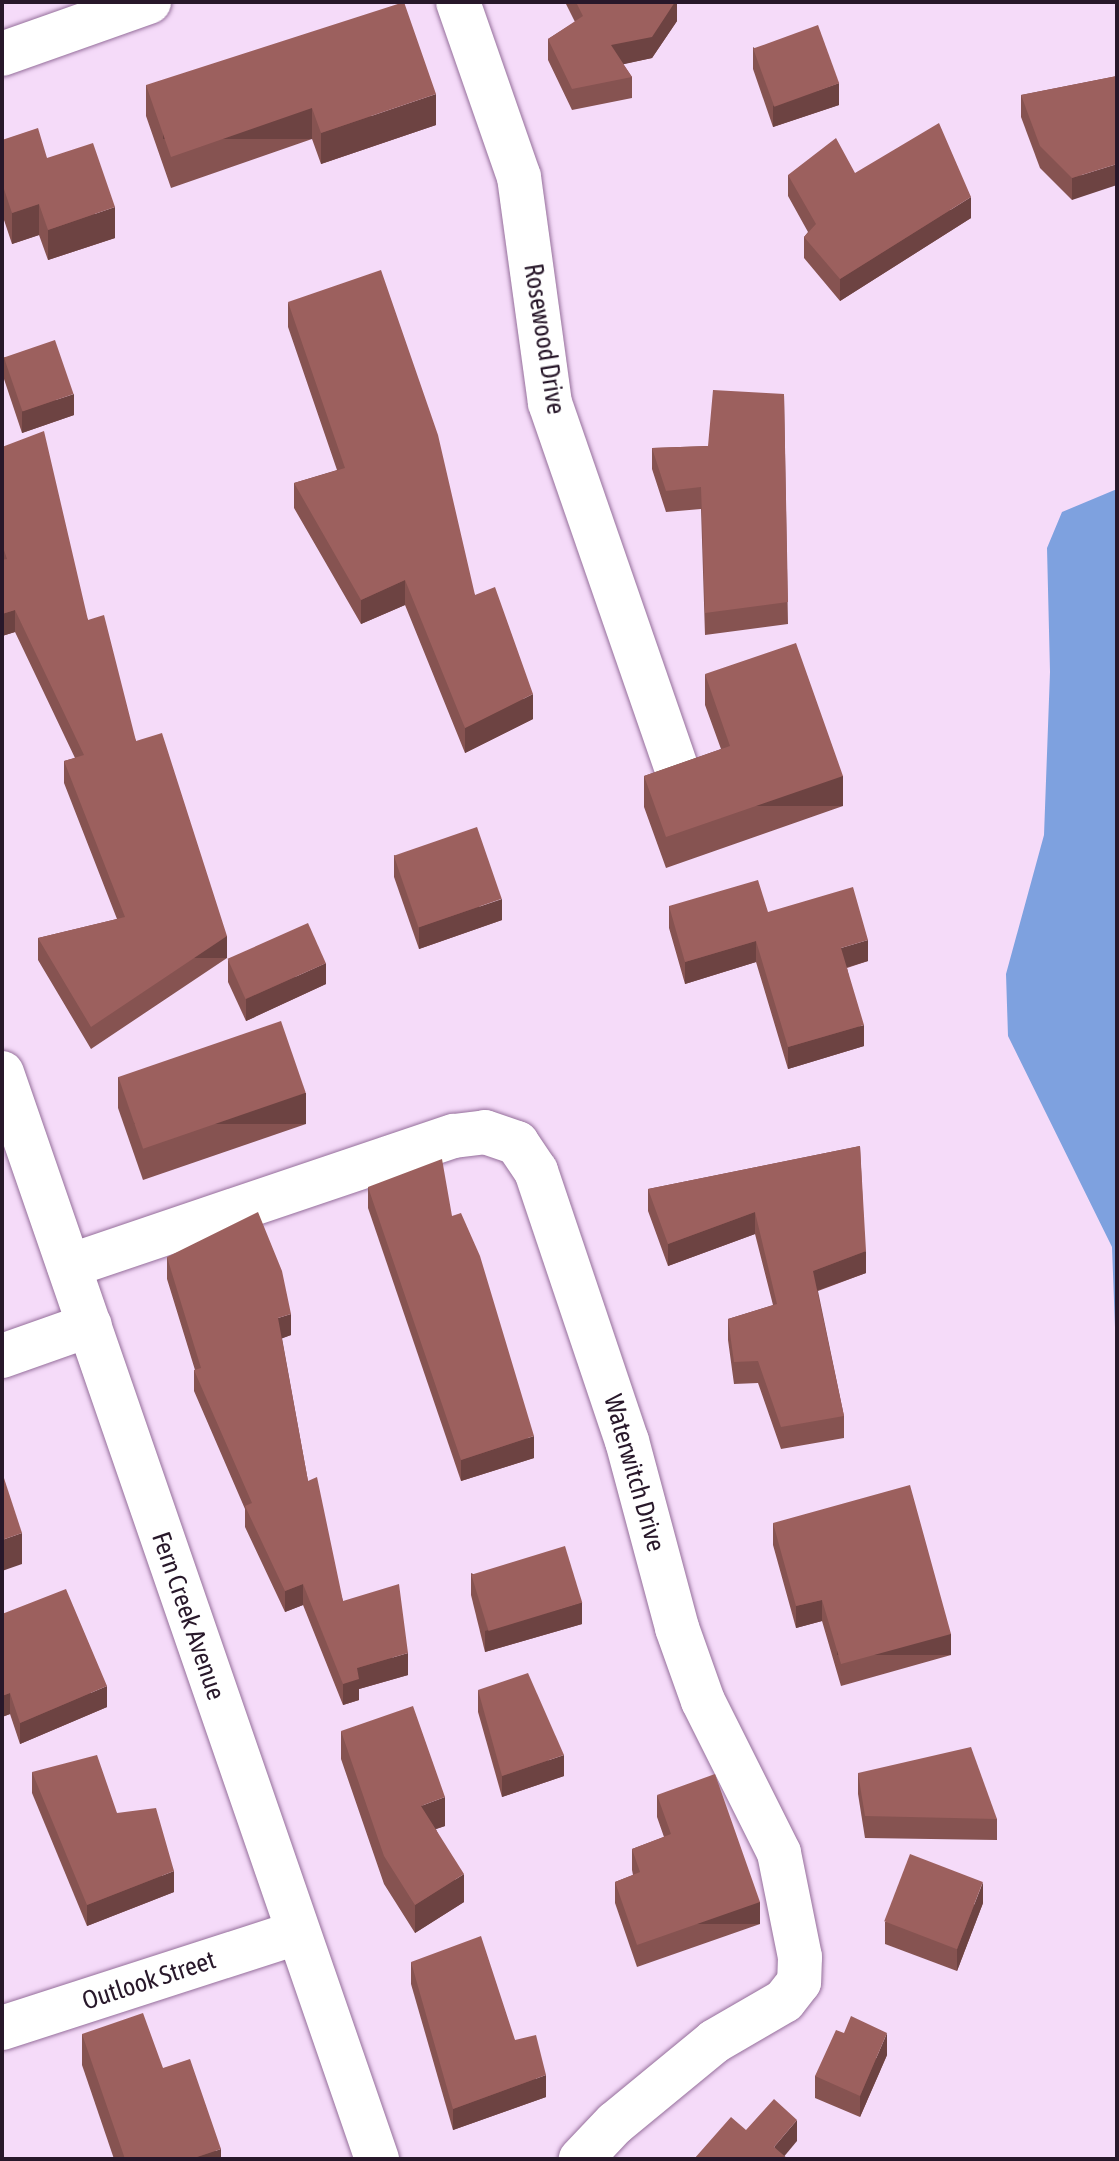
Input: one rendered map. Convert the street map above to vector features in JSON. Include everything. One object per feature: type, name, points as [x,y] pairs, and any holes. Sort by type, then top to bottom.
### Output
[{"type":"street","points":[[2,54],[149,2]]},
{"type":"street","name":"Rosewood Drive","points":[[458,2],[519,177],[550,403],[675,764]]},
{"type":"street","name":"Fern Creek Avenue","points":[[2,1073],[296,1933],[377,2159]]},
{"type":"street","name":"Waterwitch Drive","points":[[69,1266],[454,1136],[485,1132],[517,1143],[536,1171],[627,1441],[677,1628],[703,1701],[779,1853],[800,1957],[799,1982],[784,2001],[715,2041],[615,2123],[581,2159]]},
{"type":"street","points":[[2,1356],[90,1325]]},
{"type":"street","name":"Outlook Street","points":[[2,2028],[296,1933]]},
{"type":"water","points":[[1117,489],[1117,1381],[1112,1247],[1008,1036],[1006,974],[1044,835],[1050,672],[1047,548],[1062,512]]},
{"type":"building","points":[[404,2],[436,94],[321,133],[312,108],[171,157],[146,85]]},
{"type":"building","points":[[576,2],[675,2],[652,37],[611,45],[632,77],[572,89],[548,39],[583,16]]},
{"type":"building","points":[[818,25],[839,83],[774,107],[753,49]]},
{"type":"building","points":[[1117,76],[1117,164],[1072,178],[1040,146],[1021,95]]},
{"type":"building","points":[[939,123],[971,197],[840,279],[804,237],[816,224],[788,175],[836,138],[855,173]]},
{"type":"building","points":[[38,128],[47,158],[93,143],[115,207],[48,230],[39,204],[12,213],[2,183],[2,140]]},
{"type":"building","points":[[381,270],[438,435],[475,595],[495,587],[533,694],[465,728],[405,580],[361,600],[294,483],[345,468],[288,302]]},
{"type":"building","points":[[55,340],[74,394],[22,411],[4,358]]},
{"type":"building","points":[[713,390],[784,394],[788,602],[705,613],[701,487],[666,491],[652,448],[708,446]]},
{"type":"building","points":[[44,431],[88,620],[104,615],[136,741],[162,733],[227,936],[91,1027],[38,938],[125,917],[64,761],[84,755],[15,610],[2,614],[2,560],[7,559],[2,544],[2,447]]},
{"type":"building","points":[[796,643],[843,776],[666,837],[644,776],[730,746],[705,674]]},
{"type":"building","points":[[477,827],[502,899],[419,928],[394,856]]},
{"type":"building","points":[[758,880],[768,912],[853,887],[868,940],[841,948],[864,1025],[788,1047],[756,941],[685,962],[669,906]]},
{"type":"building","points":[[308,923],[326,963],[246,999],[228,959]]},
{"type":"building","points":[[281,1021],[306,1093],[143,1149],[118,1077]]},
{"type":"building","points":[[860,1146],[866,1251],[813,1271],[844,1416],[781,1427],[758,1361],[734,1362],[728,1319],[777,1304],[755,1212],[668,1244],[648,1189]]},
{"type":"building","points":[[442,1159],[452,1216],[461,1213],[480,1256],[534,1436],[461,1460],[368,1187]]},
{"type":"building","points":[[258,1212],[282,1271],[291,1314],[278,1318],[308,1481],[317,1477],[343,1601],[399,1584],[408,1653],[357,1668],[359,1679],[343,1684],[303,1584],[285,1591],[245,1506],[252,1503],[194,1370],[201,1368],[167,1257]]},
{"type":"building","points":[[2,1472],[22,1533],[2,1540]]},
{"type":"building","points":[[910,1485],[951,1634],[841,1664],[822,1600],[796,1606],[773,1523]]},
{"type":"building","points":[[565,1546],[582,1602],[489,1631],[471,1575]]},
{"type":"building","points":[[66,1589],[107,1686],[20,1723],[10,1693],[2,1696],[2,1614]]},
{"type":"building","points":[[528,1673],[564,1755],[502,1776],[478,1690]]},
{"type":"building","points":[[413,1706],[445,1797],[421,1806],[464,1874],[415,1905],[384,1856],[341,1731]]},
{"type":"building","points":[[971,1747],[997,1819],[865,1816],[858,1773]]},
{"type":"building","points":[[97,1755],[117,1813],[156,1808],[174,1871],[87,1905],[32,1772]]},
{"type":"building","points":[[715,1774],[760,1902],[637,1945],[615,1882],[640,1872],[632,1849],[671,1834],[657,1795]]},
{"type":"building","points":[[910,1854],[983,1882],[957,1949],[884,1921]]},
{"type":"building","points":[[481,1936],[515,2040],[536,2035],[546,2075],[453,2109],[411,1962]]},
{"type":"building","points":[[143,2013],[163,2068],[190,2059],[221,2149],[191,2159],[125,2159],[82,2034]]},
{"type":"building","points":[[851,2016],[887,2033],[860,2096],[815,2076],[836,2030],[844,2033]]},
{"type":"building","points":[[774,2099],[797,2120],[774,2147],[788,2159],[694,2159],[731,2117],[746,2130]]}]
